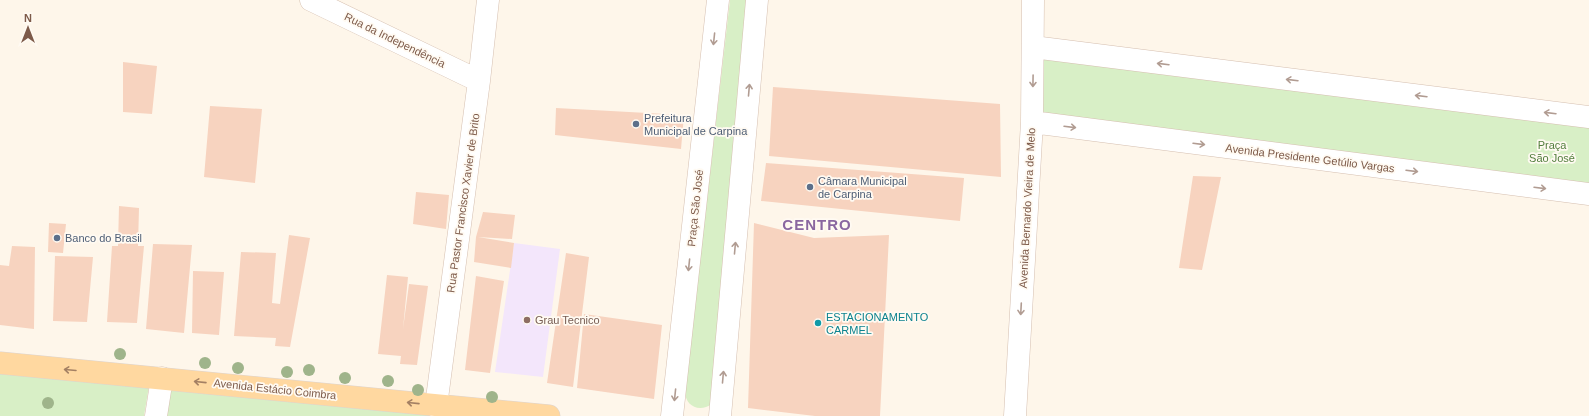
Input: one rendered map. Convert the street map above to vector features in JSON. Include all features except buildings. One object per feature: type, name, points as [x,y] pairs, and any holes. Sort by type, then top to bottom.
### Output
[{"type":"main road","name":"Avenida Estácio Coimbra","points":[[0,363],[549,416]]},
{"type":"street","name":"Rua da Independência","points":[[311,0],[479,81]]},
{"type":"street","name":"Rua Pastor Francisco Xavier de Brito","points":[[436,406],[479,81],[488,0]]},
{"type":"street","name":"Praça São José","points":[[672,416],[718,0]]},
{"type":"street","points":[[720,416],[757,0]]},
{"type":"street","name":"Avenida Bernardo Vieira de Melo","points":[[1015,416],[1032,122],[1033,0]]},
{"type":"street","points":[[1033,47],[1589,118]]},
{"type":"street","name":"Avenida Presidente Getúlio Vargas","points":[[1032,122],[1589,194]]},
{"type":"street","points":[[156,416],[162,378]]},
{"type":"shaded area","name":"Grau Tecnico","points":[[514,243],[560,249],[543,377],[495,372]]},
{"type":"green space","points":[[730,0],[749,0],[712,404],[707,407],[698,408],[687,401],[685,391]]},
{"type":"green space","name":"Praça São José","points":[[1037,50],[1589,119],[1589,192],[1038,121]]},
{"type":"green space","points":[[0,372],[149,386],[144,416],[0,416]]},
{"type":"green space","points":[[167,384],[494,416],[162,416]]},
{"type":"place","name":"Prefeitura Municipal de Carpina","points":[[636,124]]},
{"type":"place","name":"Câmara Municipal de Carpina","points":[[810,187]]},
{"type":"place","name":"Banco do Brasil","points":[[57,238]]},
{"type":"place","name":"Grau Tecnico","points":[[527,320]]},
{"type":"place","name":"ESTACIONAMENTO CARMEL","points":[[818,323]]},
{"type":"district","name":"CENTRO","points":[[817,224]]}]
